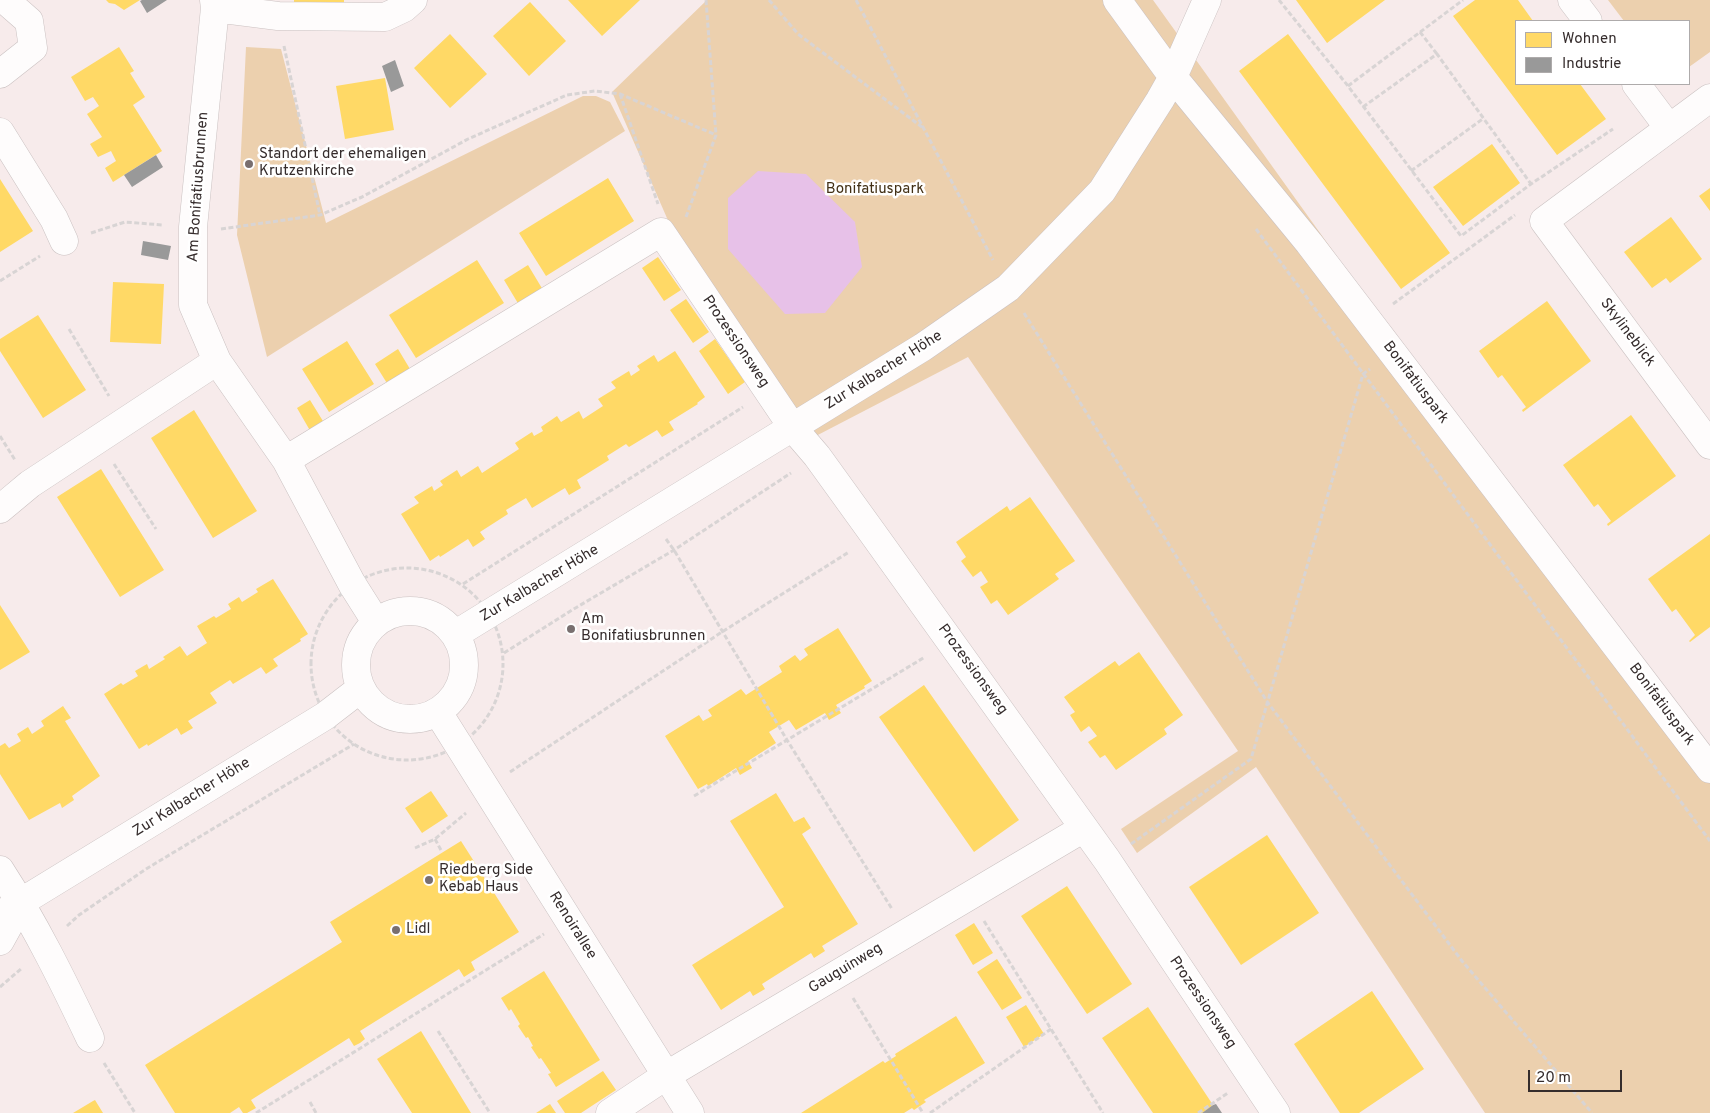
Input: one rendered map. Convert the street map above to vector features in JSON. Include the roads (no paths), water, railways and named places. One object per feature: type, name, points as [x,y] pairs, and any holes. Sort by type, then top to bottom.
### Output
[{"type":"street","points":[[0,74],[33,48],[29,21],[5,0]]},
{"type":"street","name":"Am Bonifatiusbrunnen","points":[[376,622],[352,584],[286,460],[217,361],[193,305],[193,227],[214,4],[278,16],[385,17],[404,8],[413,0]]},
{"type":"street","name":"Bonifatiuspark","points":[[1117,0],[1173,76],[1309,243],[1710,769]]},
{"type":"street","name":"Zur Kalbacher Höhe","points":[[456,634],[923,347],[1008,288],[1102,191],[1160,100],[1173,76],[1207,0]]},
{"type":"street","points":[[1572,0],[1587,20]]},
{"type":"street","points":[[1644,94],[1670,128],[1710,98]]},
{"type":"street","name":"Skylineblick","points":[[1670,128],[1544,222],[1710,445]]},
{"type":"street","points":[[0,132],[54,220],[64,241]]},
{"type":"street","name":"Prozessionsweg","points":[[286,460],[667,241],[793,428],[817,456],[1107,860],[1276,1113]]},
{"type":"street","points":[[0,509],[30,484],[97,438],[125,422],[217,361]]},
{"type":"street","points":[[406,610],[435,616],[456,634],[466,660],[460,691],[439,714],[406,721],[378,710],[360,689],[354,663],[363,636],[376,622],[406,610]]},
{"type":"street","name":"Zur Kalbacher Höhe","points":[[0,941],[11,909],[326,716],[360,689]]},
{"type":"street","name":"Renoirallee","points":[[439,714],[690,1113]]},
{"type":"street","name":"Gauguinweg","points":[[610,1113],[666,1075],[1084,828]]},
{"type":"street","points":[[0,870],[11,909],[45,948],[90,1038]]},
{"type":"place","name":"Standort der ehemaligen Krutzenkirche","points":[[249,164]]},
{"type":"place","name":"Am Bonifatiusbrunnen","points":[[571,629]]},
{"type":"place","name":"Riedberg Side Kebab Haus","points":[[429,880]]},
{"type":"place","name":"Lidl","points":[[396,930]]}]
